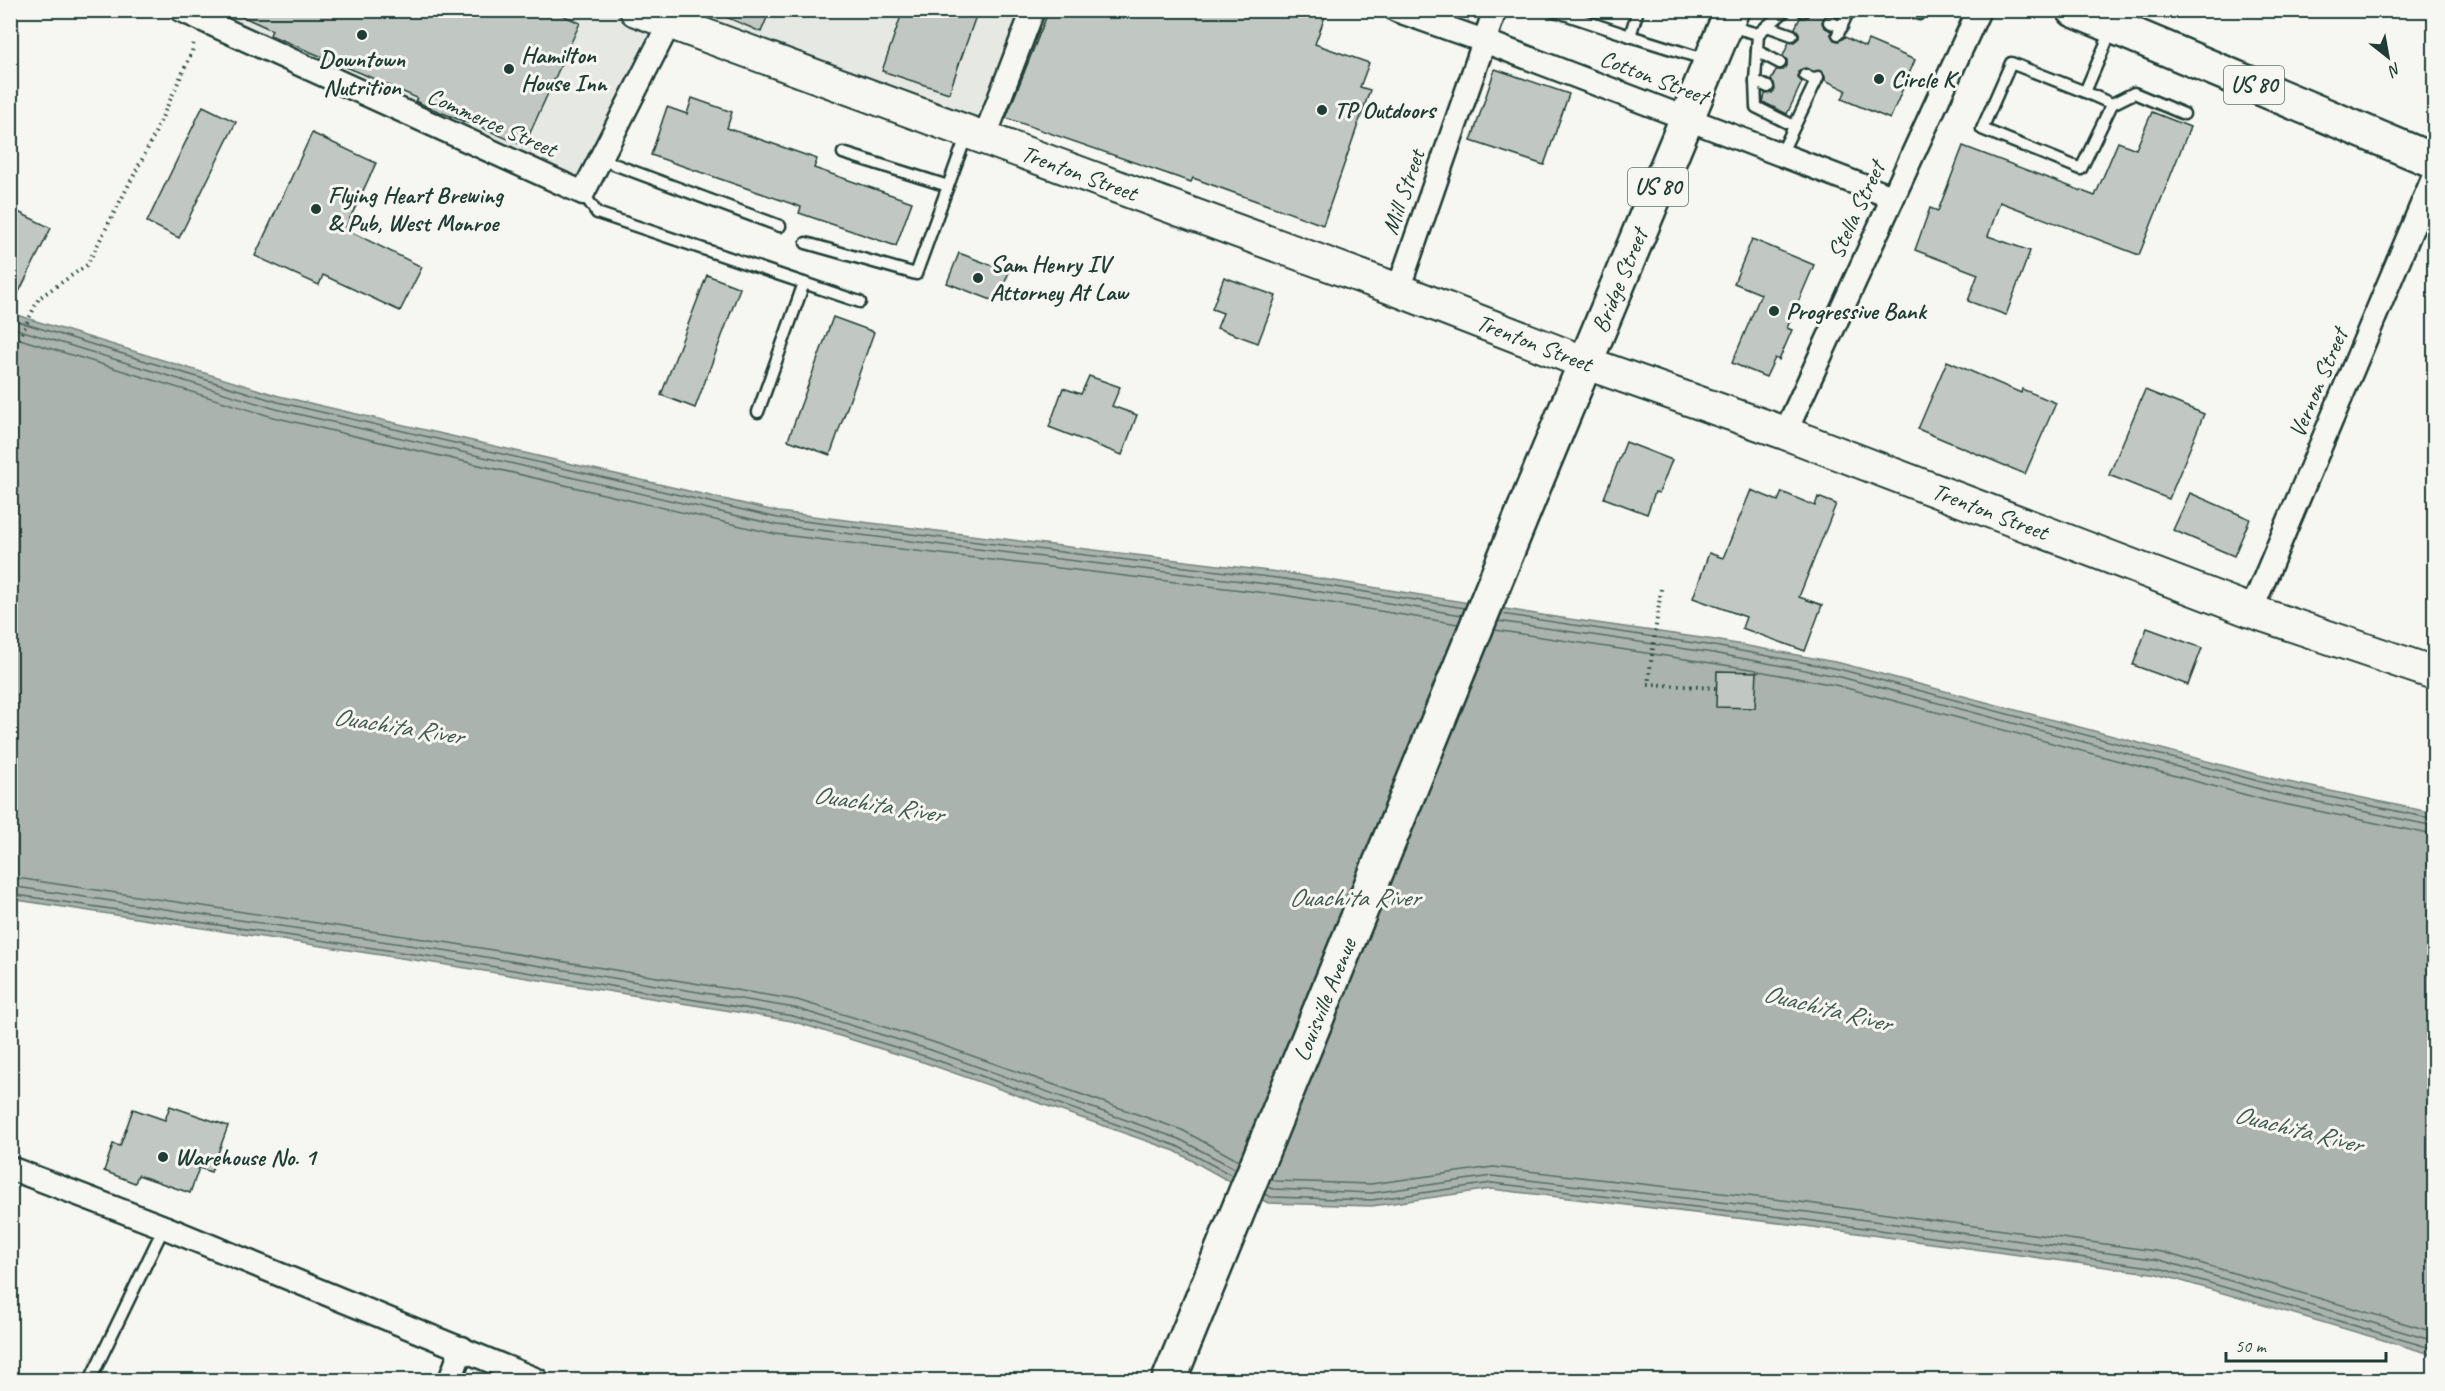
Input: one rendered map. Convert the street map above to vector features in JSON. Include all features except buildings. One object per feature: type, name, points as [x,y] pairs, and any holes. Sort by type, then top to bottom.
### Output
[{"type":"main road","name":"US 80","points":[[2074,10],[2434,161]]},
{"type":"main road","name":"Bridge Street","points":[[1534,486],[1729,18]]},
{"type":"main road","name":"Louisville Avenue","points":[[1169,1380],[1534,486]]},
{"type":"street","name":"Trenton Street","points":[[636,10],[672,17],[976,136],[1398,290],[1586,363],[1785,433],[2251,611],[2434,673]]},
{"type":"street","points":[[976,136],[1033,10]]},
{"type":"street","name":"Cotton Street","points":[[1396,10],[1484,41],[1892,197]]},
{"type":"street","name":"Mill Street","points":[[1398,290],[1495,10]]},
{"type":"street","name":"Stella Street","points":[[1785,433],[1979,10]]},
{"type":"street","name":"Commerce Street","points":[[194,13],[583,193]]},
{"type":"street","points":[[583,193],[672,17]]},
{"type":"street","name":"Vernon Street","points":[[2251,611],[2434,176]]},
{"type":"street","points":[[10,1168],[164,1227],[537,1380]]},
{"type":"street","points":[[450,1380],[462,1348]]},
{"type":"lane","points":[[1630,36],[1638,10]]},
{"type":"lane","points":[[1786,10],[1758,34],[1756,107],[1794,126]]},
{"type":"lane","points":[[1829,22],[1840,30],[1849,10]]},
{"type":"lane","points":[[1910,10],[1918,14],[1920,10]]},
{"type":"lane","points":[[1557,11],[1710,61]]},
{"type":"lane","points":[[1729,18],[1758,34]]},
{"type":"lane","points":[[1767,26],[1792,35]]},
{"type":"lane","points":[[2085,92],[2113,26]]},
{"type":"lane","points":[[1757,51],[1780,63]]},
{"type":"lane","points":[[2112,104],[2011,63],[1982,129],[2081,169],[2112,104],[2134,93],[2184,114]]},
{"type":"lane","points":[[1781,154],[1817,79],[1805,75]]},
{"type":"lane","points":[[1755,81],[1768,87]]},
{"type":"lane","points":[[1794,99],[1804,105]]},
{"type":"lane","points":[[806,243],[916,274],[948,186],[976,136]]},
{"type":"lane","points":[[843,153],[948,186]]},
{"type":"lane","points":[[600,159],[780,226]]},
{"type":"lane","points":[[583,193],[597,213],[860,302]]},
{"type":"lane","points":[[758,412],[804,283]]},
{"type":"lane","points":[[90,1380],[164,1227]]},
{"type":"path","points":[[10,341],[17,343],[39,298],[87,265],[150,144],[192,52],[194,13]]},
{"type":"path","points":[[1661,589],[1648,684],[1717,688]]},
{"type":"shaded area","points":[[182,11],[1033,11],[984,139],[655,19],[575,187]]},
{"type":"water","name":"Ouachita River","points":[[10,313],[279,396],[779,512],[1286,573],[1548,616],[1715,640],[1840,663],[2274,779],[2434,813],[2434,1355],[2158,1274],[1805,1226],[1491,1189],[1372,1206],[1268,1203],[1175,1151],[926,1063],[792,1021],[447,965],[11,899]]},
{"type":"place","name":"Downtown Nutrition","points":[[362,35]]},
{"type":"place","name":"Hamilton House Inn","points":[[509,69]]},
{"type":"place","name":"Circle K","points":[[1879,79]]},
{"type":"place","name":"TP Outdoors","points":[[1322,110]]},
{"type":"place","name":"Flying Heart Brewing & Pub, West Monroe","points":[[316,209]]},
{"type":"place","name":"Sam Henry IV Attorney At Law","points":[[978,278]]},
{"type":"place","name":"Progressive Bank","points":[[1774,311]]},
{"type":"place","name":"Warehouse No. 1","points":[[163,1157]]}]
